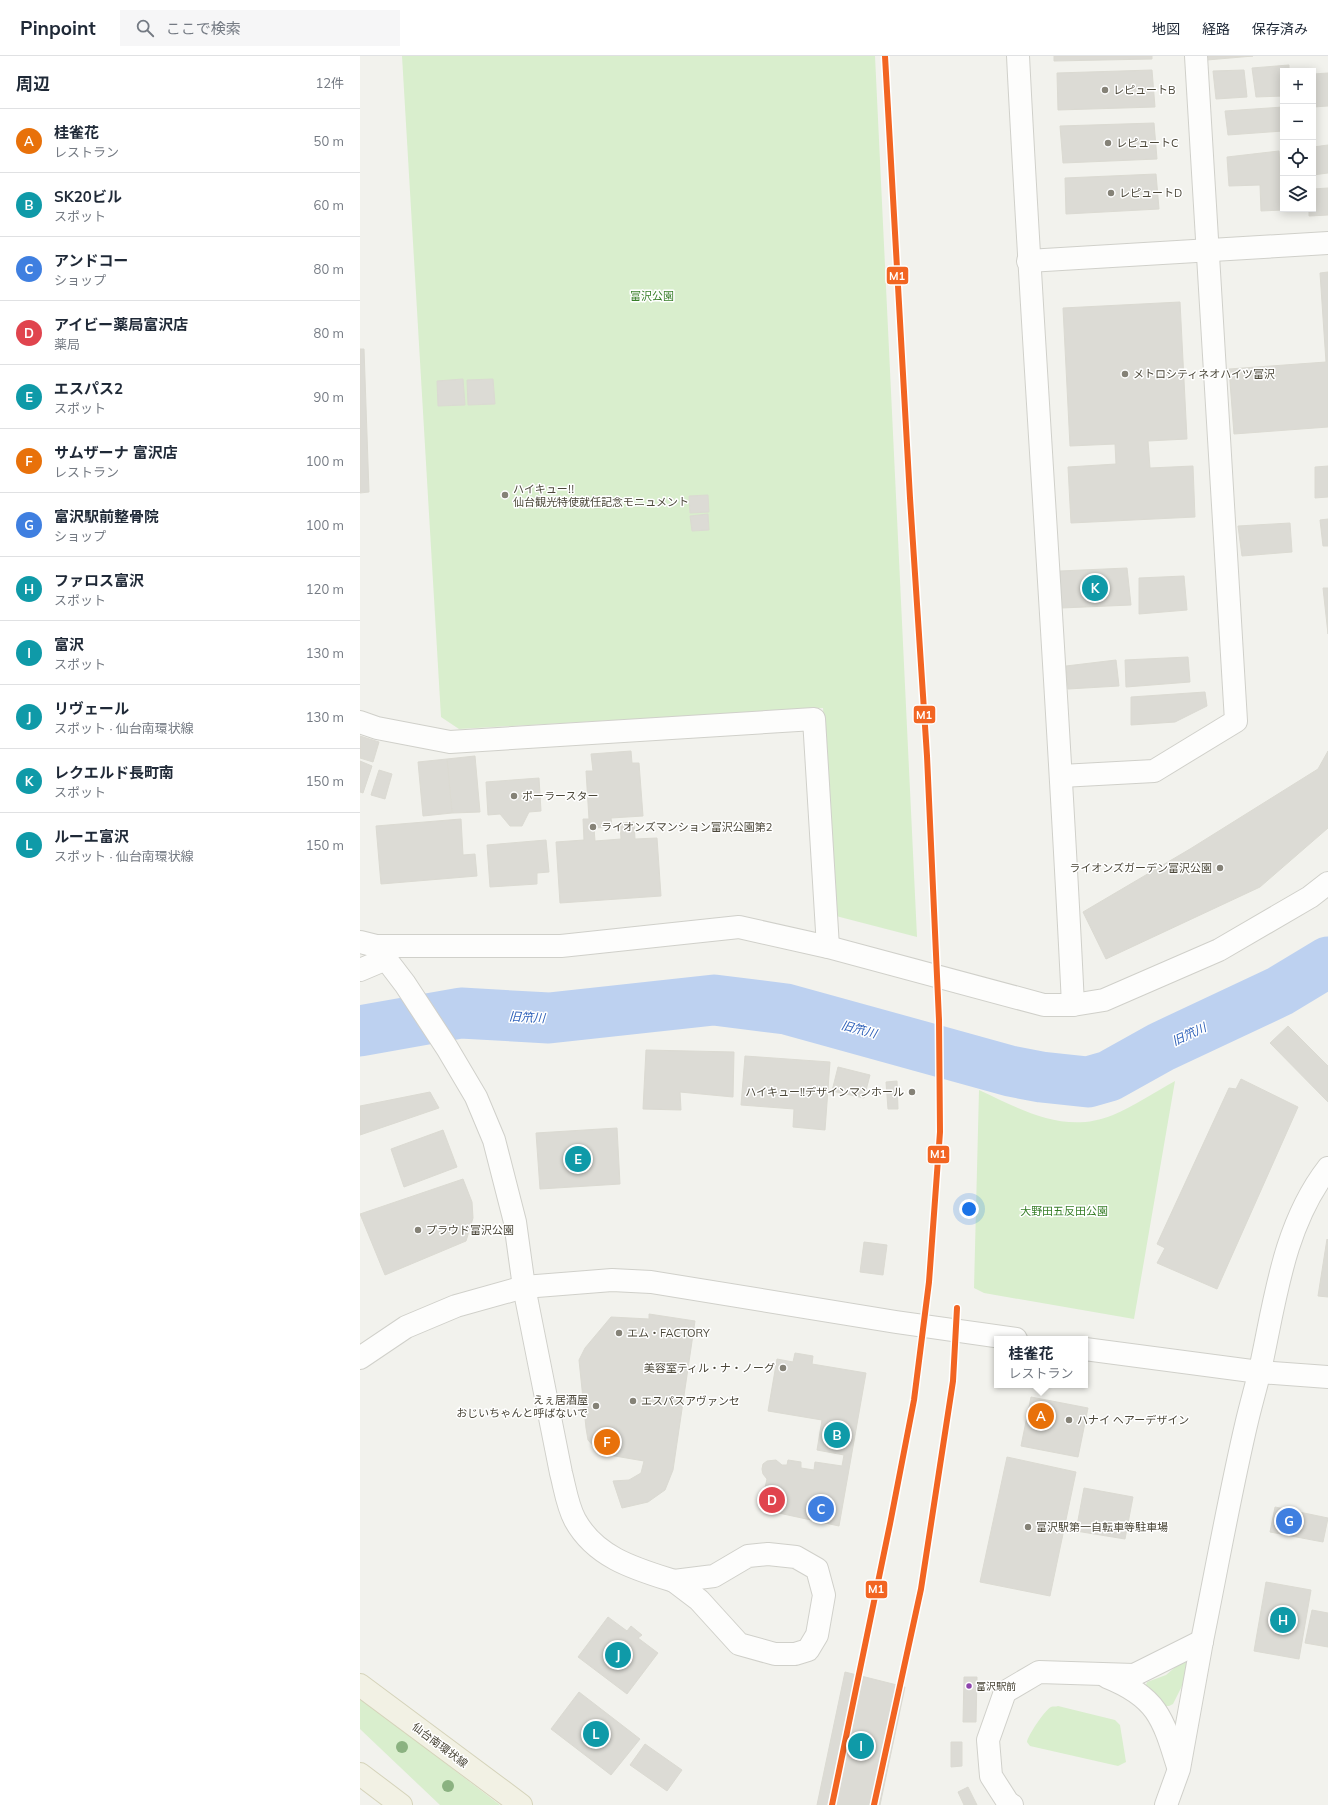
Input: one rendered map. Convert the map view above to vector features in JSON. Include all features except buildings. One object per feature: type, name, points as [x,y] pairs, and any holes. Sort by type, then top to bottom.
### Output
[{"type":"main road","name":"仙台南環状線","points":[[360,1685],[521,1805]]},
{"type":"main road","points":[[360,1774],[401,1805]]},
{"type":"street","points":[[1018,56],[1028,261],[1061,776],[1073,1005]]},
{"type":"street","points":[[1061,776],[1154,771],[1236,721],[1196,56]]},
{"type":"street","points":[[1028,261],[1328,243]]},
{"type":"street","points":[[360,722],[377,728],[450,742],[814,719],[828,948]]},
{"type":"street","points":[[374,949],[561,946],[739,927],[828,948],[1044,1005],[1073,1005],[1104,1000],[1218,950],[1310,897],[1328,883]]},
{"type":"street","points":[[360,970],[374,949]]},
{"type":"street","points":[[374,949],[405,984],[447,1048],[476,1097],[494,1140],[515,1222],[524,1286],[561,1473],[567,1499],[575,1520],[590,1540],[607,1554],[630,1567],[674,1581],[699,1600],[738,1644],[775,1654],[795,1654],[808,1650],[817,1635],[824,1595],[819,1576],[817,1569],[796,1557],[768,1554],[748,1556],[714,1576],[674,1581]]},
{"type":"street","points":[[1166,1805],[1179,1769],[1202,1641],[1247,1421],[1280,1275],[1300,1215],[1317,1182],[1328,1168]]},
{"type":"street","points":[[360,1358],[406,1327],[456,1306],[524,1286],[612,1280],[651,1282],[896,1322],[995,1336]]},
{"type":"street","points":[[1088,1348],[1259,1372],[1328,1377]]},
{"type":"street","points":[[1012,1805],[1009,1804],[991,1776],[988,1740],[1005,1692],[1039,1672],[1134,1675],[1202,1641]]},
{"type":"street","points":[[1098,1674],[1126,1685],[1150,1702],[1166,1727],[1179,1769]]},
{"type":"green space","name":"富沢公園","points":[[402,56],[875,56],[917,937],[836,916],[823,708],[459,729],[441,717]]},
{"type":"green space","name":"大野田五反田公園","points":[[1175,1081],[1134,1319],[984,1293],[974,1288],[979,1090],[1044,1118],[1078,1122],[1095,1120],[1113,1115]]},
{"type":"green space","points":[[1186,1658],[1193,1664],[1173,1704],[1165,1706],[1148,1688],[1146,1685],[1147,1682],[1166,1675]]},
{"type":"green space","points":[[360,1698],[500,1805],[440,1805],[360,1729]]},
{"type":"green space","points":[[1058,1706],[1115,1720],[1120,1725],[1126,1762],[1118,1766],[1030,1746],[1027,1742],[1037,1723],[1048,1709]]},
{"type":"waterway","name":"旧笊川","points":[[360,1031],[461,1013],[549,1018],[714,1000],[786,1009],[1010,1071],[1041,1077],[1088,1082],[1109,1076],[1161,1047],[1280,991],[1328,962]]},
{"type":"transit line","name":"M1","points":[[832,1805],[914,1400],[929,1282],[940,1132],[939,1020],[927,756],[910,498],[885,56]]},
{"type":"transit line","name":"M1","points":[[874,1805],[921,1589],[953,1381],[957,1308]]},
{"type":"place","name":"レピュートB","points":[[1105,90]]},
{"type":"place","name":"レピュートC","points":[[1108,143]]},
{"type":"place","name":"レピュートD","points":[[1111,193]]},
{"type":"place","name":"メトロシティネオハイツ富沢","points":[[1125,374]]},
{"type":"place","name":"ハイキュー‼ 仙台観光特使就任記念モニュメント","points":[[505,495]]},
{"type":"place","name":"レクエルド長町南","points":[[1095,588]]},
{"type":"place","name":"ポーラースター","points":[[514,796]]},
{"type":"place","name":"ライオンズマンション富沢公園第2","points":[[593,827]]},
{"type":"place","name":"ライオンズガーデン富沢公園","points":[[1220,868]]},
{"type":"place","name":"ハイキュー!!デザインマンホール","points":[[912,1092]]},
{"type":"place","name":"エスパス2","points":[[578,1159]]},
{"type":"place","name":"プラウド富沢公園","points":[[418,1230]]},
{"type":"place","name":"エム・FACTORY","points":[[619,1333]]},
{"type":"place","name":"美容室ティル・ナ・ノーグ","points":[[783,1368]]},
{"type":"place","name":"エスパスアヴァンセ","points":[[633,1401]]},
{"type":"place","name":"えぇ居酒屋 おじいちゃんと呼ばないで","points":[[596,1406]]},
{"type":"place","name":"桂雀花","points":[[1041,1416]]},
{"type":"place","name":"ハナイ ヘアーデザイン","points":[[1069,1420]]},
{"type":"place","name":"SK20ビル","points":[[837,1435]]},
{"type":"place","name":"サムザーナ 富沢店","points":[[607,1442]]},
{"type":"place","name":"アイビー薬局富沢店","points":[[772,1500]]},
{"type":"place","name":"アンドコー","points":[[821,1509]]},
{"type":"place","name":"富沢駅前整骨院","points":[[1289,1521]]},
{"type":"place","name":"富沢駅第一自転車等駐車場","points":[[1028,1527]]},
{"type":"place","name":"ファロス富沢","points":[[1283,1620]]},
{"type":"place","name":"リヴェール","points":[[618,1655]]},
{"type":"place","name":"富沢駅前","points":[[969,1686]]},
{"type":"place","name":"ルーエ富沢","points":[[596,1734]]},
{"type":"place","name":"富沢","points":[[861,1746]]}]
